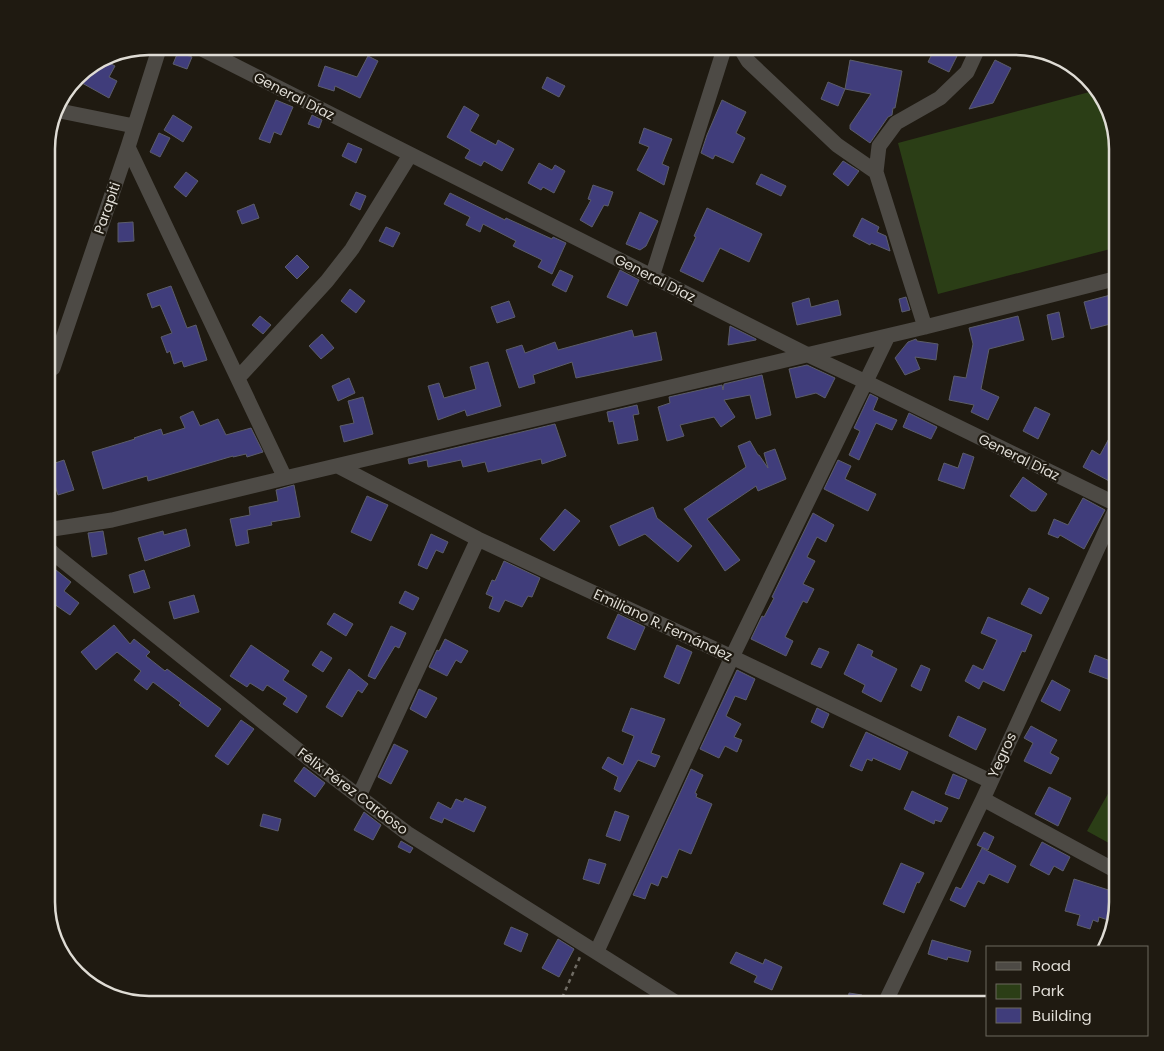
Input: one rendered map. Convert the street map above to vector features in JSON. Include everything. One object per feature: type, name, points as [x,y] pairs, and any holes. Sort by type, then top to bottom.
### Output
[{"type":"street","name":"Parapiti","points":[[55,356],[128,147],[157,55]]},
{"type":"street","name":"General Díaz","points":[[214,55],[806,354],[1109,501]]},
{"type":"street","points":[[652,276],[722,55]]},
{"type":"street","points":[[744,55],[748,61],[838,145],[876,172]]},
{"type":"street","points":[[924,327],[876,172],[878,146],[896,123],[940,98],[966,72],[974,55]]},
{"type":"street","points":[[63,112],[134,126]]},
{"type":"street","points":[[128,147],[284,478]]},
{"type":"street","points":[[238,378],[332,275],[352,249],[410,154]]},
{"type":"street","points":[[55,529],[112,520],[888,336],[1109,280]]},
{"type":"street","points":[[591,947],[888,336]]},
{"type":"street","name":"Emiliano R. Fernández","points":[[338,466],[478,539],[732,657],[990,781]]},
{"type":"street","name":"Yegros","points":[[888,996],[983,799],[1109,524]]},
{"type":"street","points":[[359,796],[478,539]]},
{"type":"street","name":"Félix Pérez Cardoso","points":[[55,555],[300,752],[407,833],[666,996]]},
{"type":"street","points":[[983,799],[1109,867]]},
{"type":"path","points":[[564,996],[591,947]]},
{"type":"green space","points":[[1090,92],[1104,119],[1109,143],[1109,249],[938,294],[898,143]]},
{"type":"green space","points":[[1109,792],[1109,843],[1087,831]]},
{"type":"building","points":[[177,55],[192,57],[187,69],[173,64]]},
{"type":"building","points":[[932,55],[958,55],[949,72],[928,62]]},
{"type":"building","points":[[368,56],[378,61],[360,98],[335,86],[334,91],[318,86],[325,66],[357,77]]},
{"type":"building","points":[[850,60],[902,71],[892,115],[888,117],[870,143],[850,129],[850,125],[871,94],[845,89]]},
{"type":"building","points":[[995,60],[1011,68],[993,103],[969,109]]},
{"type":"building","points":[[110,63],[115,66],[109,77],[117,81],[109,98],[83,83],[87,78]]},
{"type":"building","points":[[547,77],[565,86],[559,97],[542,88]]},
{"type":"building","points":[[828,82],[845,89],[838,106],[821,99]]},
{"type":"building","points":[[276,100],[293,107],[281,135],[274,132],[270,143],[259,139]]},
{"type":"building","points":[[722,100],[746,112],[736,133],[745,138],[733,163],[715,155],[713,159],[701,153]]},
{"type":"building","points":[[464,106],[479,115],[470,131],[496,145],[498,140],[514,149],[502,171],[484,161],[481,166],[465,158],[470,150],[447,137]]},
{"type":"building","points":[[173,115],[192,127],[183,142],[164,130]]},
{"type":"building","points":[[312,115],[322,120],[319,128],[308,124]]},
{"type":"building","points":[[644,128],[672,139],[662,164],[669,167],[664,185],[637,170],[649,147],[639,143]]},
{"type":"building","points":[[159,133],[170,138],[160,157],[150,152]]},
{"type":"building","points":[[348,143],[362,149],[356,163],[342,156]]},
{"type":"building","points":[[843,161],[859,171],[848,186],[833,174]]},
{"type":"building","points":[[539,163],[552,170],[555,165],[565,171],[554,193],[543,187],[541,190],[528,183]]},
{"type":"building","points":[[186,172],[198,181],[186,197],[174,187]]},
{"type":"building","points":[[761,174],[786,186],[781,196],[756,184]]},
{"type":"building","points":[[593,185],[613,192],[608,206],[604,205],[592,227],[580,220],[591,200],[588,199]]},
{"type":"building","points":[[356,192],[366,196],[360,210],[350,205]]},
{"type":"building","points":[[450,193],[505,220],[506,218],[552,239],[553,237],[566,243],[552,274],[538,267],[542,260],[513,246],[516,241],[483,224],[480,232],[466,225],[470,217],[444,204]]},
{"type":"building","points":[[254,204],[259,218],[242,224],[237,211]]},
{"type":"building","points":[[707,208],[762,234],[749,262],[720,248],[703,282],[680,271]]},
{"type":"building","points":[[640,212],[658,221],[646,246],[640,250],[626,244]]},
{"type":"building","points":[[862,218],[879,227],[877,232],[886,236],[890,251],[871,243],[870,245],[853,236]]},
{"type":"building","points":[[133,222],[134,241],[118,242],[118,223]]},
{"type":"building","points":[[386,227],[400,233],[393,247],[379,241]]},
{"type":"building","points":[[297,255],[309,267],[297,279],[285,267]]},
{"type":"building","points":[[560,270],[573,276],[566,292],[552,285]]},
{"type":"building","points":[[620,270],[639,280],[627,306],[607,297]]},
{"type":"building","points":[[171,286],[187,328],[196,325],[207,360],[184,367],[182,361],[174,364],[170,351],[167,353],[161,337],[172,333],[160,305],[152,308],[147,294]]},
{"type":"building","points":[[350,289],[365,301],[356,313],[341,301]]},
{"type":"building","points":[[1109,295],[1109,324],[1091,329],[1084,302]]},
{"type":"building","points":[[906,297],[910,310],[902,312],[899,299]]},
{"type":"building","points":[[809,298],[811,307],[838,300],[841,315],[797,325],[792,303]]},
{"type":"building","points":[[509,301],[515,317],[497,323],[491,307]]},
{"type":"building","points":[[1059,312],[1064,337],[1052,340],[1047,315]]},
{"type":"building","points":[[260,316],[271,325],[263,334],[252,325]]},
{"type":"building","points":[[1018,316],[1024,340],[989,349],[981,389],[999,397],[988,420],[971,412],[974,405],[949,400],[954,376],[966,378],[973,344],[969,328]]},
{"type":"building","points":[[730,326],[756,339],[756,340],[728,345]]},
{"type":"building","points":[[632,330],[634,337],[656,332],[662,360],[576,378],[572,362],[533,375],[535,383],[519,388],[506,350],[522,345],[525,353],[555,342],[558,350]]},
{"type":"building","points":[[322,334],[334,348],[321,359],[309,346]]},
{"type":"building","points":[[916,339],[917,341],[938,344],[936,360],[915,357],[920,369],[905,375],[895,358],[908,342]]},
{"type":"building","points":[[488,362],[501,406],[467,416],[465,410],[438,420],[428,386],[439,383],[444,398],[476,389],[470,367]]},
{"type":"building","points":[[807,365],[835,378],[825,398],[816,393],[796,398],[789,369]]},
{"type":"building","points":[[762,375],[771,415],[756,419],[750,395],[724,400],[735,417],[721,427],[714,417],[680,425],[684,436],[667,441],[658,407],[670,403],[669,397],[722,385],[723,390],[724,384]]},
{"type":"building","points":[[349,378],[355,393],[338,401],[332,386]]},
{"type":"building","points":[[870,394],[878,398],[873,410],[897,420],[892,430],[876,423],[859,460],[849,455],[860,431],[854,428]]},
{"type":"building","points":[[363,397],[373,434],[344,442],[340,426],[354,423],[348,401]]},
{"type":"building","points":[[637,405],[639,414],[633,415],[638,440],[618,444],[613,421],[609,422],[607,412]]},
{"type":"building","points":[[1035,407],[1050,414],[1038,439],[1023,431]]},
{"type":"building","points":[[193,411],[200,426],[218,419],[226,435],[251,428],[263,452],[247,457],[246,454],[233,456],[148,481],[147,476],[103,489],[92,452],[161,429],[163,435],[185,428],[180,417]]},
{"type":"building","points":[[909,413],[937,427],[931,439],[903,427]]},
{"type":"building","points":[[555,424],[566,456],[542,464],[541,459],[488,472],[485,462],[463,467],[461,460],[428,467],[427,460],[409,464],[408,459]]},
{"type":"building","points":[[1109,438],[1109,481],[1083,467],[1092,450],[1100,455]]},
{"type":"building","points":[[750,441],[768,468],[764,453],[775,449],[786,479],[758,491],[756,486],[707,519],[740,560],[725,571],[684,509],[746,467],[738,446]]},
{"type":"building","points":[[963,453],[974,457],[964,489],[938,480],[944,463],[958,468]]},
{"type":"building","points":[[64,460],[74,490],[58,495],[55,485],[55,463]]},
{"type":"building","points":[[838,460],[851,466],[845,479],[876,494],[868,511],[824,489]]},
{"type":"building","points":[[1023,477],[1047,494],[1036,511],[1031,511],[1010,496]]},
{"type":"building","points":[[294,485],[300,517],[271,522],[272,525],[247,530],[249,543],[236,546],[230,519],[250,515],[249,507],[278,501],[276,490]]},
{"type":"building","points":[[367,496],[388,505],[371,541],[351,532]]},
{"type":"building","points":[[1083,498],[1105,510],[1084,549],[1060,535],[1058,538],[1048,534],[1054,519],[1068,525]]},
{"type":"building","points":[[653,507],[657,518],[692,546],[678,562],[645,534],[619,546],[610,526]]},
{"type":"building","points":[[565,509],[580,521],[554,551],[540,539]]},
{"type":"building","points":[[813,513],[834,525],[826,542],[817,537],[807,557],[815,561],[803,584],[814,589],[807,603],[803,601],[785,637],[793,641],[786,656],[751,639],[762,616],[764,617],[774,598],[772,597]]},
{"type":"building","points":[[186,529],[190,546],[145,561],[138,538],[163,531],[164,535]]},
{"type":"building","points":[[103,531],[107,554],[92,557],[88,533]]},
{"type":"building","points":[[431,534],[448,542],[443,553],[436,550],[427,569],[418,565]]},
{"type":"building","points":[[504,561],[540,578],[532,597],[528,596],[522,607],[505,600],[499,612],[489,608],[493,597],[486,594],[492,580],[495,581]]},
{"type":"building","points":[[55,569],[71,582],[64,591],[79,603],[70,615],[55,605]]},
{"type":"building","points":[[144,570],[150,588],[134,593],[129,575]]},
{"type":"building","points":[[1029,588],[1049,598],[1041,614],[1021,604]]},
{"type":"building","points":[[405,591],[419,598],[413,610],[399,603]]},
{"type":"building","points":[[194,595],[199,612],[174,619],[169,602]]},
{"type":"building","points":[[334,613],[353,624],[346,636],[327,624]]},
{"type":"building","points":[[618,614],[645,627],[635,650],[607,638]]},
{"type":"building","points":[[988,617],[1032,635],[1025,652],[1022,651],[1004,691],[983,681],[979,689],[965,681],[973,665],[983,670],[997,640],[981,633]]},
{"type":"building","points":[[114,625],[130,644],[134,639],[150,652],[146,656],[165,671],[167,669],[221,709],[208,727],[153,682],[147,690],[134,680],[141,671],[117,652],[96,670],[81,652]]},
{"type":"building","points":[[391,626],[406,633],[399,648],[395,646],[375,679],[368,676]]},
{"type":"building","points":[[445,639],[468,651],[461,663],[456,660],[447,676],[429,667]]},
{"type":"building","points":[[858,644],[873,651],[871,656],[897,669],[881,702],[862,692],[865,685],[844,674]]},
{"type":"building","points":[[251,645],[289,671],[283,680],[307,696],[297,713],[283,704],[287,698],[267,685],[263,691],[250,683],[247,687],[230,676]]},
{"type":"building","points":[[677,645],[692,652],[679,684],[664,677]]},
{"type":"building","points":[[819,648],[829,652],[821,668],[811,664]]},
{"type":"building","points":[[321,651],[332,658],[323,672],[312,665]]},
{"type":"building","points":[[1095,655],[1109,660],[1109,680],[1089,672]]},
{"type":"building","points":[[921,665],[930,669],[921,691],[911,686]]},
{"type":"building","points":[[349,669],[368,684],[362,693],[358,690],[342,717],[326,707]]},
{"type":"building","points":[[737,670],[755,679],[746,700],[735,696],[726,716],[741,724],[734,737],[742,740],[737,752],[725,746],[719,758],[700,749]]},
{"type":"building","points":[[1052,680],[1070,690],[1060,711],[1041,701]]},
{"type":"building","points":[[419,689],[437,698],[426,718],[410,709]]},
{"type":"building","points":[[631,708],[665,719],[651,753],[660,756],[655,767],[638,760],[620,792],[614,789],[618,777],[602,768],[608,757],[623,765],[634,736],[622,731]]},
{"type":"building","points":[[817,708],[829,714],[823,728],[811,722]]},
{"type":"building","points":[[958,716],[986,729],[976,750],[949,736]]},
{"type":"building","points":[[241,720],[254,729],[228,765],[215,756]]},
{"type":"building","points":[[1031,726],[1057,740],[1050,753],[1059,758],[1051,774],[1024,761],[1033,743],[1024,738]]},
{"type":"building","points":[[866,732],[908,752],[900,770],[873,758],[872,761],[867,759],[862,771],[850,766]]},
{"type":"building","points":[[394,744],[408,751],[391,784],[378,777]]},
{"type":"building","points":[[304,767],[325,783],[315,797],[294,781]]},
{"type":"building","points":[[691,769],[703,775],[695,793],[697,794],[696,797],[712,804],[691,854],[679,849],[667,878],[662,876],[658,886],[651,883],[645,899],[633,895]]},
{"type":"building","points":[[953,774],[967,780],[959,799],[945,794]]},
{"type":"building","points":[[1049,787],[1071,798],[1058,826],[1035,814]]},
{"type":"building","points":[[912,791],[948,808],[941,822],[935,820],[934,824],[904,809]]},
{"type":"building","points":[[465,798],[486,807],[474,832],[444,818],[442,823],[430,818],[438,802],[451,809],[456,799],[463,802]]},
{"type":"building","points":[[615,811],[629,816],[620,841],[606,836]]},
{"type":"building","points":[[364,812],[381,825],[373,840],[354,830]]},
{"type":"building","points":[[263,814],[281,819],[278,831],[260,826]]},
{"type":"building","points":[[984,832],[994,837],[988,850],[977,845]]},
{"type":"building","points":[[401,841],[413,848],[410,853],[398,847]]},
{"type":"building","points":[[1042,842],[1070,857],[1063,871],[1054,866],[1049,875],[1030,865]]},
{"type":"building","points":[[982,848],[1016,866],[1008,883],[989,874],[984,884],[978,881],[965,907],[950,900],[956,887],[961,889]]},
{"type":"building","points":[[589,859],[606,864],[599,884],[583,879]]},
{"type":"building","points":[[901,863],[924,873],[919,883],[917,882],[904,913],[883,904]]},
{"type":"building","points":[[1074,879],[1109,890],[1107,920],[1099,917],[1098,922],[1093,920],[1090,929],[1077,925],[1080,915],[1065,911]]},
{"type":"building","points":[[511,927],[528,934],[521,952],[504,944]]},
{"type":"building","points":[[558,939],[574,949],[559,977],[542,968]]},
{"type":"building","points":[[932,940],[971,951],[968,962],[948,957],[947,960],[928,954]]},
{"type":"building","points":[[736,952],[763,964],[765,959],[782,967],[772,990],[754,982],[757,976],[730,963]]},
{"type":"building","points":[[849,993],[862,995],[862,996],[848,996]]}]
